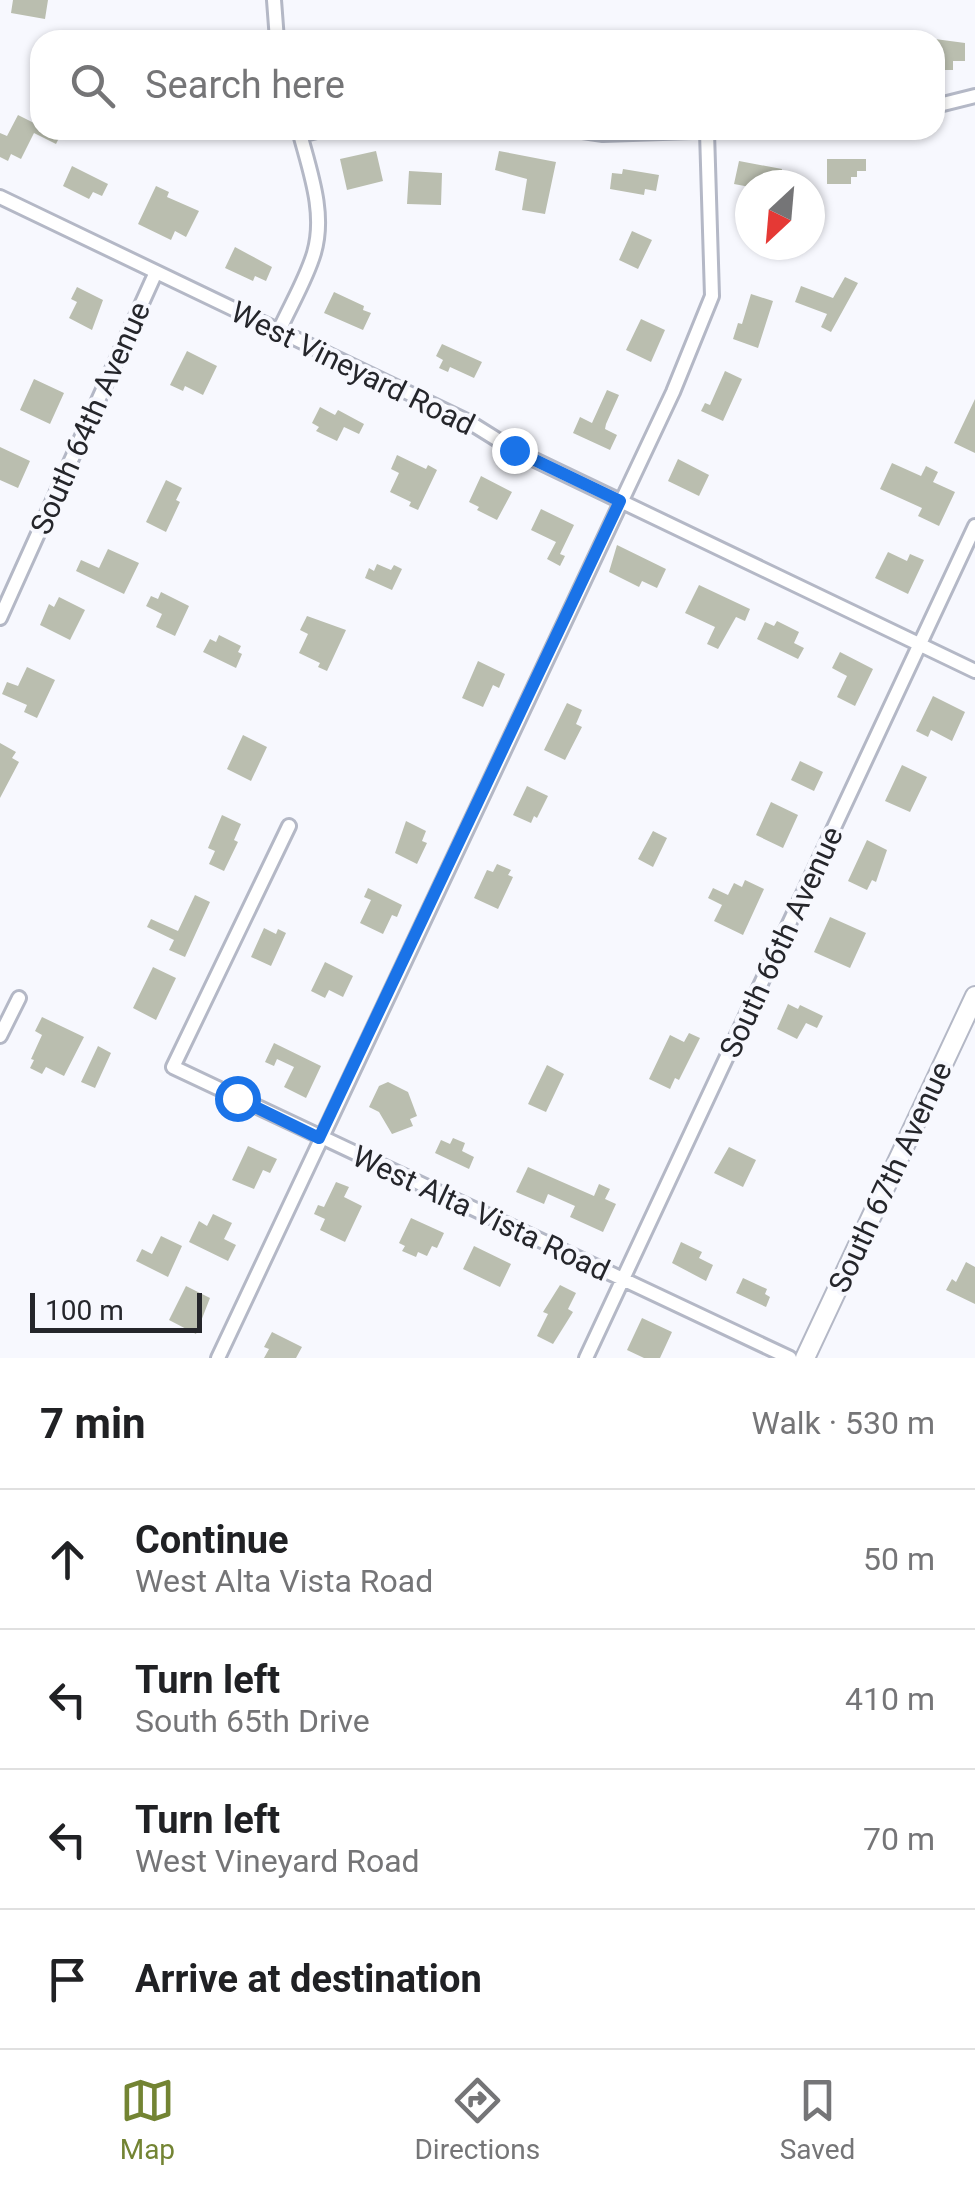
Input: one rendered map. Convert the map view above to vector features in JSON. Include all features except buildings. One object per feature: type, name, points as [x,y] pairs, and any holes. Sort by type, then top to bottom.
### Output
[{"type":"main road","name":"South 67th Avenue","points":[[805,1358],[975,996]]},
{"type":"street","points":[[274,0],[276,30]]},
{"type":"street","points":[[945,104],[975,96]]},
{"type":"street","points":[[278,331],[314,252],[317,236],[314,187],[301,140]]},
{"type":"street","points":[[218,1358],[673,392],[712,296],[707,140]]},
{"type":"street","name":"West Vineyard Road","points":[[0,197],[975,671]]},
{"type":"street","name":"South 64th Avenue","points":[[0,618],[156,272]]},
{"type":"street","name":"South 66th Avenue","points":[[586,1358],[975,526]]},
{"type":"street","name":"West Alta Vista Road","points":[[289,826],[172,1067],[790,1358]]},
{"type":"street","points":[[0,1036],[19,998]]},
{"type":"route","points":[[237,1098],[319,1138],[620,501],[514,450]]}]
